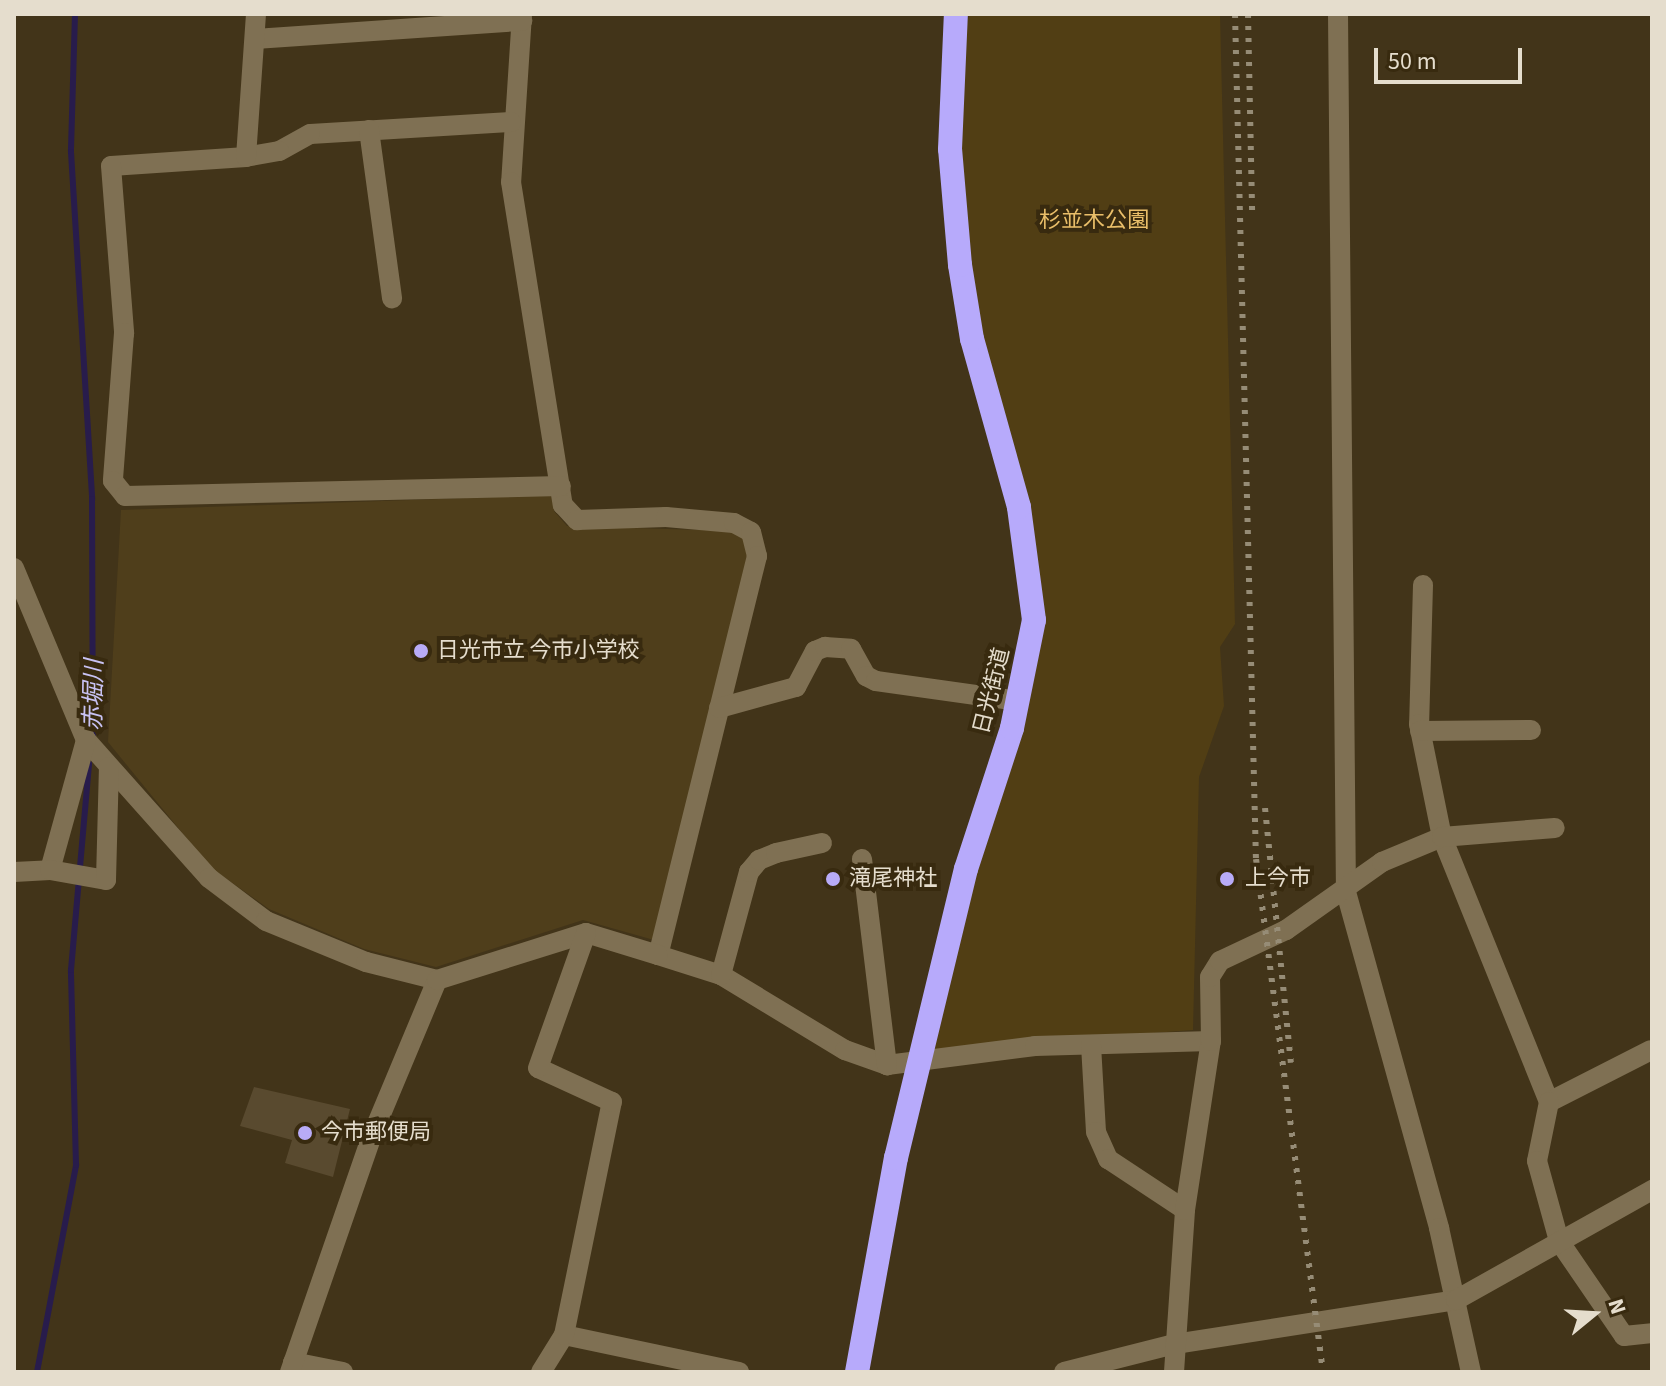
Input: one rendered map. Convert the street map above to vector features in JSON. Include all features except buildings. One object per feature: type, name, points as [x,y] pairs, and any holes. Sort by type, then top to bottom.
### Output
[{"type":"highway","name":"日光街道","points":[[863,1372],[896,1158],[980,816],[1019,701],[1034,620],[1030,562],[972,339],[960,265],[950,149],[956,14]]},
{"type":"street","points":[[246,157],[256,14]]},
{"type":"street","points":[[1338,14],[1346,892],[1456,1300],[1471,1372]]},
{"type":"street","points":[[255,39],[355,23],[522,17],[511,122],[511,182],[563,505],[577,520],[666,517],[734,523],[751,532],[757,556],[658,955]]},
{"type":"street","points":[[511,122],[310,134],[279,151],[246,157],[111,166],[124,333],[113,481],[125,496],[561,486]]},
{"type":"street","points":[[369,130],[392,298]]},
{"type":"street","points":[[14,568],[86,740],[109,767],[209,878],[266,921],[366,962],[437,980],[586,933],[721,975],[845,1050],[887,1065],[919,1064],[955,1054],[1211,1041]]},
{"type":"street","points":[[1423,585],[1420,731],[1442,837],[1549,1102],[1537,1161],[1559,1241],[1624,1336],[1652,1333]]},
{"type":"street","points":[[719,708],[796,687],[815,651],[825,647],[851,649],[866,676],[876,681],[1019,701]]},
{"type":"street","points":[[1420,731],[1531,730]]},
{"type":"street","points":[[57,871],[86,740]]},
{"type":"street","points":[[14,872],[57,871],[106,880],[109,767]]},
{"type":"street","points":[[1174,1372],[1185,1210],[1211,1041],[1210,977],[1220,961],[1286,930],[1346,892],[1382,862],[1442,837],[1555,828]]},
{"type":"street","points":[[721,975],[749,872],[759,860],[776,853],[822,843]]},
{"type":"street","points":[[862,859],[887,1065]]},
{"type":"street","points":[[541,1372],[564,1335],[612,1102],[538,1068],[586,933]]},
{"type":"street","points":[[343,1372],[292,1367],[371,1138],[437,980]]},
{"type":"street","points":[[1091,1045],[1096,1132],[1108,1159],[1185,1210]]},
{"type":"street","points":[[1549,1102],[1651,1050]]},
{"type":"street","points":[[1064,1372],[1175,1344],[1456,1300],[1652,1190]]},
{"type":"street","points":[[564,1335],[739,1372]]},
{"type":"shaded area","name":"日光市立 今市小学校","points":[[554,495],[554,511],[567,526],[734,531],[742,536],[752,560],[654,940],[583,920],[436,967],[364,949],[269,909],[210,867],[108,742],[121,510]]},
{"type":"green space","name":"杉並木公園","points":[[969,14],[1220,14],[1235,624],[1220,647],[1224,706],[1199,777],[1193,1030],[967,1047],[928,1054],[1040,629],[976,338],[962,232],[959,64]]},
{"type":"waterway","name":"赤堀川","points":[[75,14],[71,152],[92,499],[93,737]]},
{"type":"waterway","name":"赤堀川","points":[[37,1372],[76,1165],[71,970],[89,764]]},
{"type":"railway","points":[[1235,14],[1256,859],[1323,1372]]},
{"type":"railway","points":[[1248,14],[1252,213]]},
{"type":"railway","points":[[1265,808],[1291,1063]]},
{"type":"place","name":"日光市立 今市小学校","points":[[421,651]]},
{"type":"place","name":"滝尾神社","points":[[833,879]]},
{"type":"place","name":"上今市","points":[[1227,879]]},
{"type":"place","name":"今市郵便局","points":[[305,1133]]}]
